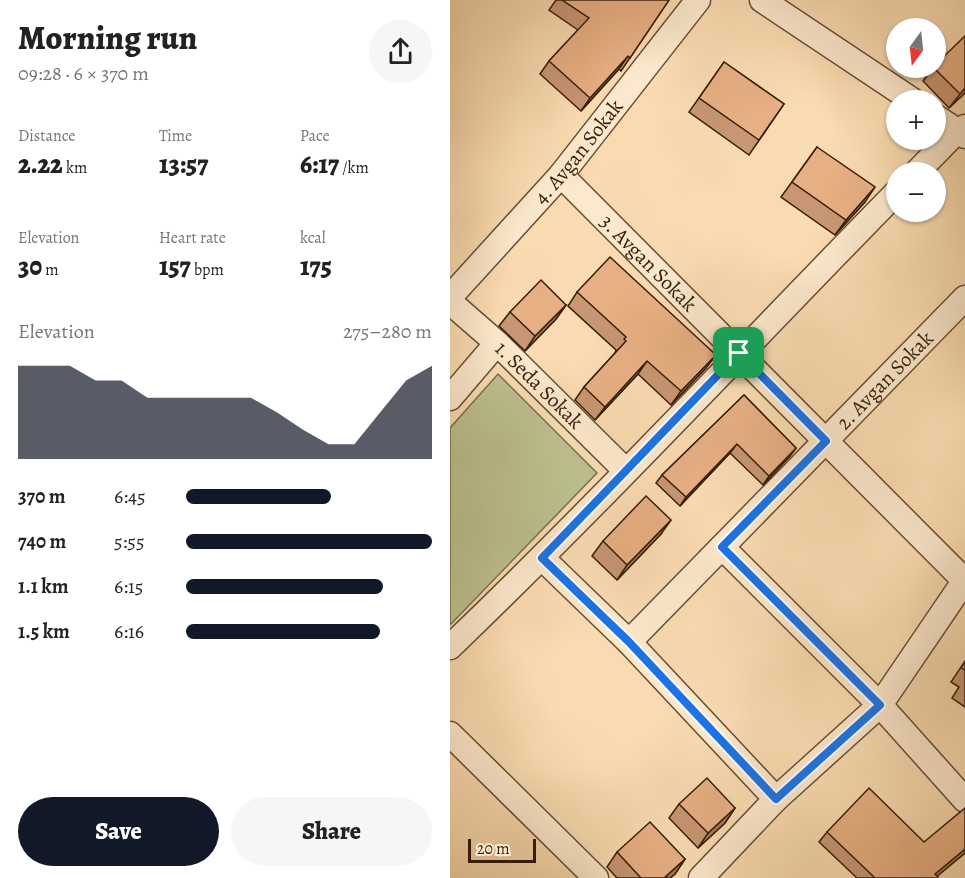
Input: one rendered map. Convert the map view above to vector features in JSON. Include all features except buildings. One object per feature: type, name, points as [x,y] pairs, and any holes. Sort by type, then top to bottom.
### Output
[{"type":"street","name":"4. Avgan Sokak","points":[[450,299],[561,175],[698,0]]},
{"type":"street","points":[[762,0],[897,90]]},
{"type":"street","points":[[928,162],[962,132],[946,123]]},
{"type":"street","name":"3. Avgan Sokak","points":[[561,175],[965,581]]},
{"type":"street","points":[[450,647],[542,558],[886,203]]},
{"type":"street","name":"2. Avgan Sokak","points":[[629,642],[965,298]]},
{"type":"street","name":"1. Seda Sokak","points":[[450,299],[626,471]]},
{"type":"street","points":[[450,398],[497,343]]},
{"type":"street","points":[[722,547],[880,705],[965,800]]},
{"type":"street","points":[[542,558],[629,642],[776,799]]},
{"type":"street","points":[[701,878],[776,799],[880,705],[965,581]]},
{"type":"street","points":[[450,734],[596,878]]},
{"type":"green space","points":[[498,374],[597,473],[450,625],[450,428]]},
{"type":"route","points":[[739,353],[826,441],[722,547],[880,705],[776,799],[629,642],[542,558],[739,353]]}]
